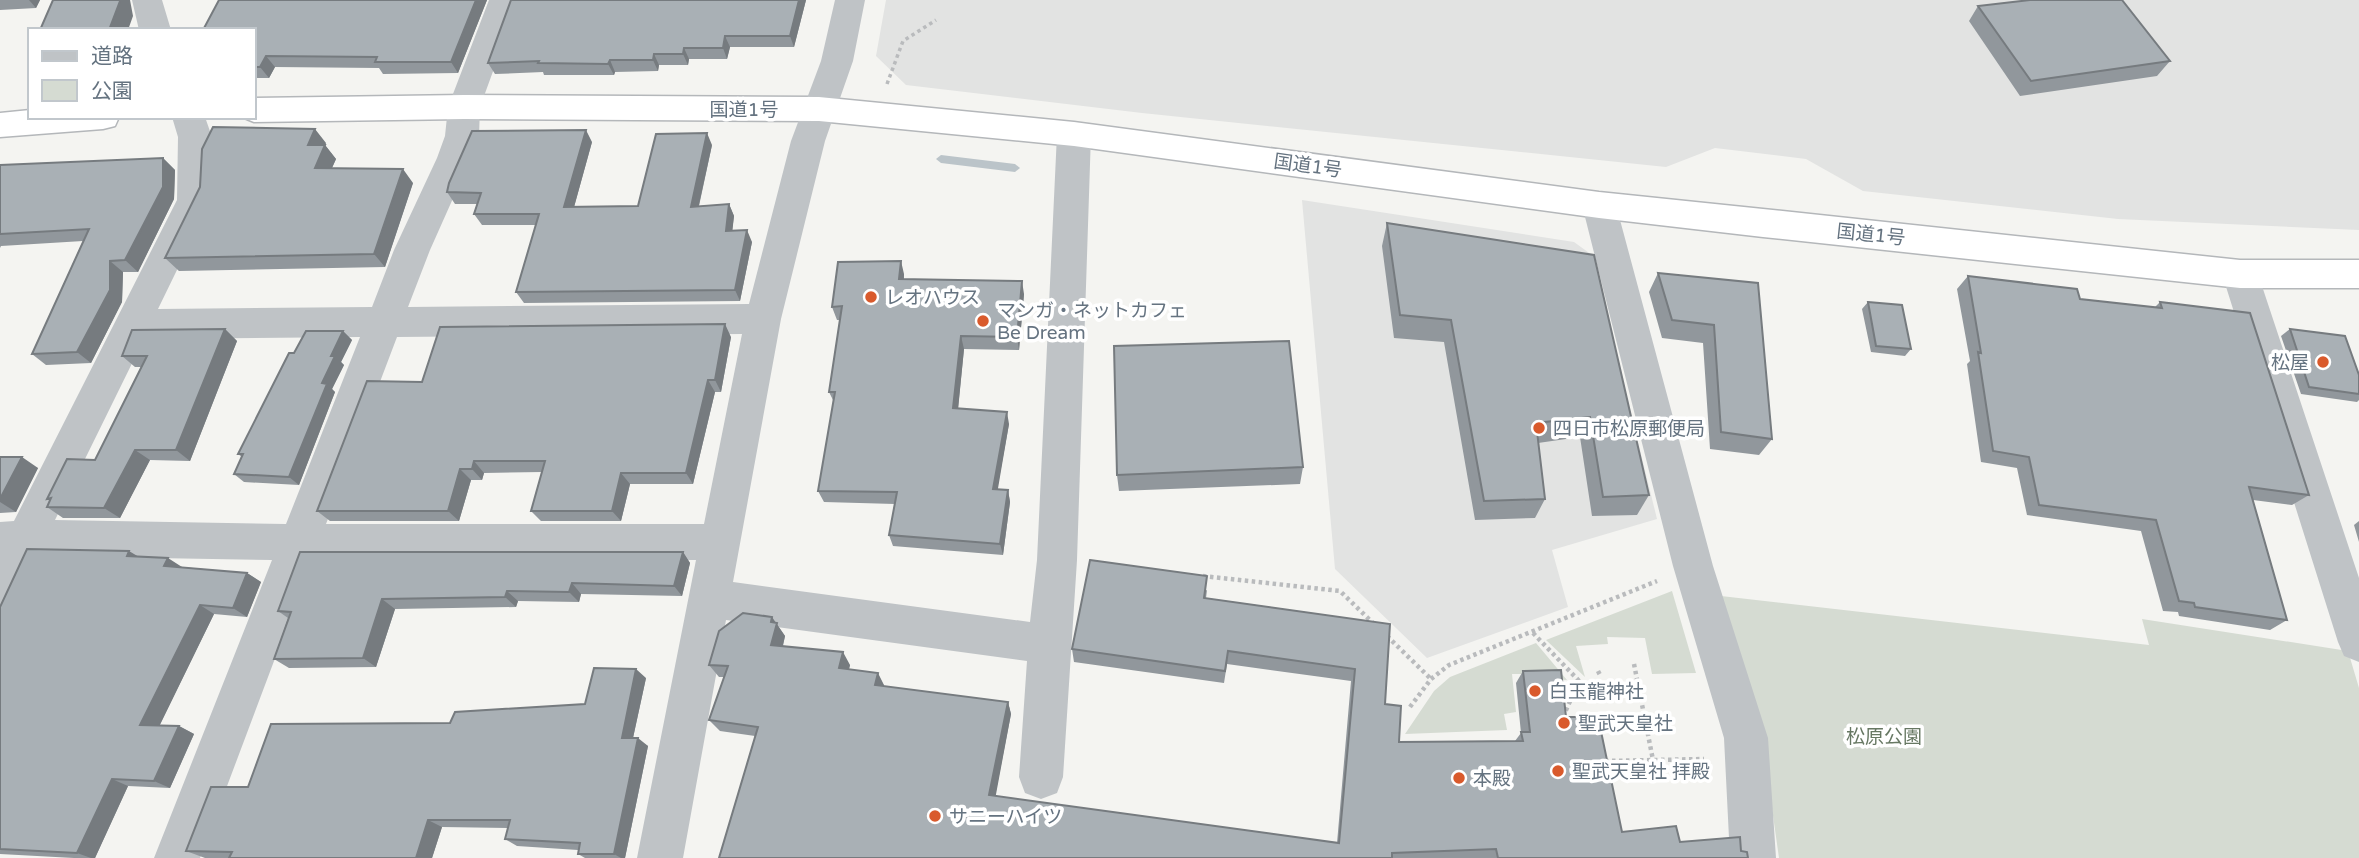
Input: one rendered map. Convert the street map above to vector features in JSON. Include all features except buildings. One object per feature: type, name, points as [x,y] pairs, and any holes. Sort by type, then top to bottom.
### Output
[{"type":"highway","name":"国道1号","points":[[256,110],[464,107],[819,109],[1074,134],[1599,205],[2240,274],[2359,274]]},
{"type":"highway","points":[[0,125],[77,119]]},
{"type":"street","points":[[147,0],[154,28]]},
{"type":"street","points":[[177,858],[412,250],[454,158],[462,136],[464,107],[504,0]]},
{"type":"street","points":[[660,858],[763,318],[819,109],[837,61],[849,0]]},
{"type":"street","points":[[0,590],[13,539],[134,324],[194,200],[195,137],[189,119]]},
{"type":"street","points":[[1041,777],[1049,644],[1058,560],[1074,134]]},
{"type":"street","points":[[1599,205],[1693,566],[1746,738],[1753,858]]},
{"type":"street","points":[[2240,274],[2359,642]]},
{"type":"street","points":[[134,324],[763,318]]},
{"type":"street","points":[[13,539],[721,542]]},
{"type":"street","points":[[709,598],[1049,644]]},
{"type":"path","points":[[887,85],[903,41],[936,20]]},
{"type":"path","points":[[1410,706],[1431,679],[1448,665],[1533,633],[1693,566]]},
{"type":"path","points":[[1192,575],[1340,591],[1377,626]]},
{"type":"path","points":[[1533,633],[1583,685]]},
{"type":"path","points":[[1386,635],[1431,679]]},
{"type":"path","points":[[1634,664],[1653,760]]},
{"type":"path","points":[[1556,690],[1575,690],[1583,685],[1637,684]]},
{"type":"path","points":[[1555,718],[1565,717],[1575,690]]},
{"type":"path","points":[[1599,761],[1708,759]]},
{"type":"shaded area","points":[[886,0],[2359,0],[2359,230],[2118,219],[1863,191],[1806,159],[1715,148],[1666,167],[1142,113],[906,85],[876,56]]},
{"type":"shaded area","points":[[1302,200],[1574,242],[1592,255],[1657,519],[1552,550],[1568,607],[1427,658],[1335,569]]},
{"type":"green space","points":[[1672,591],[1696,673],[1652,674],[1645,638],[1607,637],[1608,644],[1576,646],[1585,677],[1546,640]]},
{"type":"green space","name":"松原公園","points":[[1721,596],[2149,645],[2142,619],[2348,651],[2359,688],[2359,858],[1779,858],[1765,759]]},
{"type":"green space","points":[[1536,643],[1567,680],[1547,679],[1546,674],[1512,674],[1516,712],[1504,714],[1507,730],[1405,734],[1434,691],[1450,677]]},
{"type":"waterway","points":[[941,159],[1015,168]]},
{"type":"place","name":"レオハウス","points":[[871,297]]},
{"type":"place","name":"マンガ・ネットカフェ Be Dream","points":[[983,321]]},
{"type":"place","name":"松屋","points":[[2323,362]]},
{"type":"place","name":"四日市松原郵便局","points":[[1539,428]]},
{"type":"place","name":"白玉龍神社","points":[[1535,691]]},
{"type":"place","name":"聖武天皇社","points":[[1564,723]]},
{"type":"place","name":"聖武天皇社 拝殿","points":[[1558,771]]},
{"type":"place","name":"本殿","points":[[1459,778]]},
{"type":"place","name":"サニーハイツ","points":[[935,816]]}]
